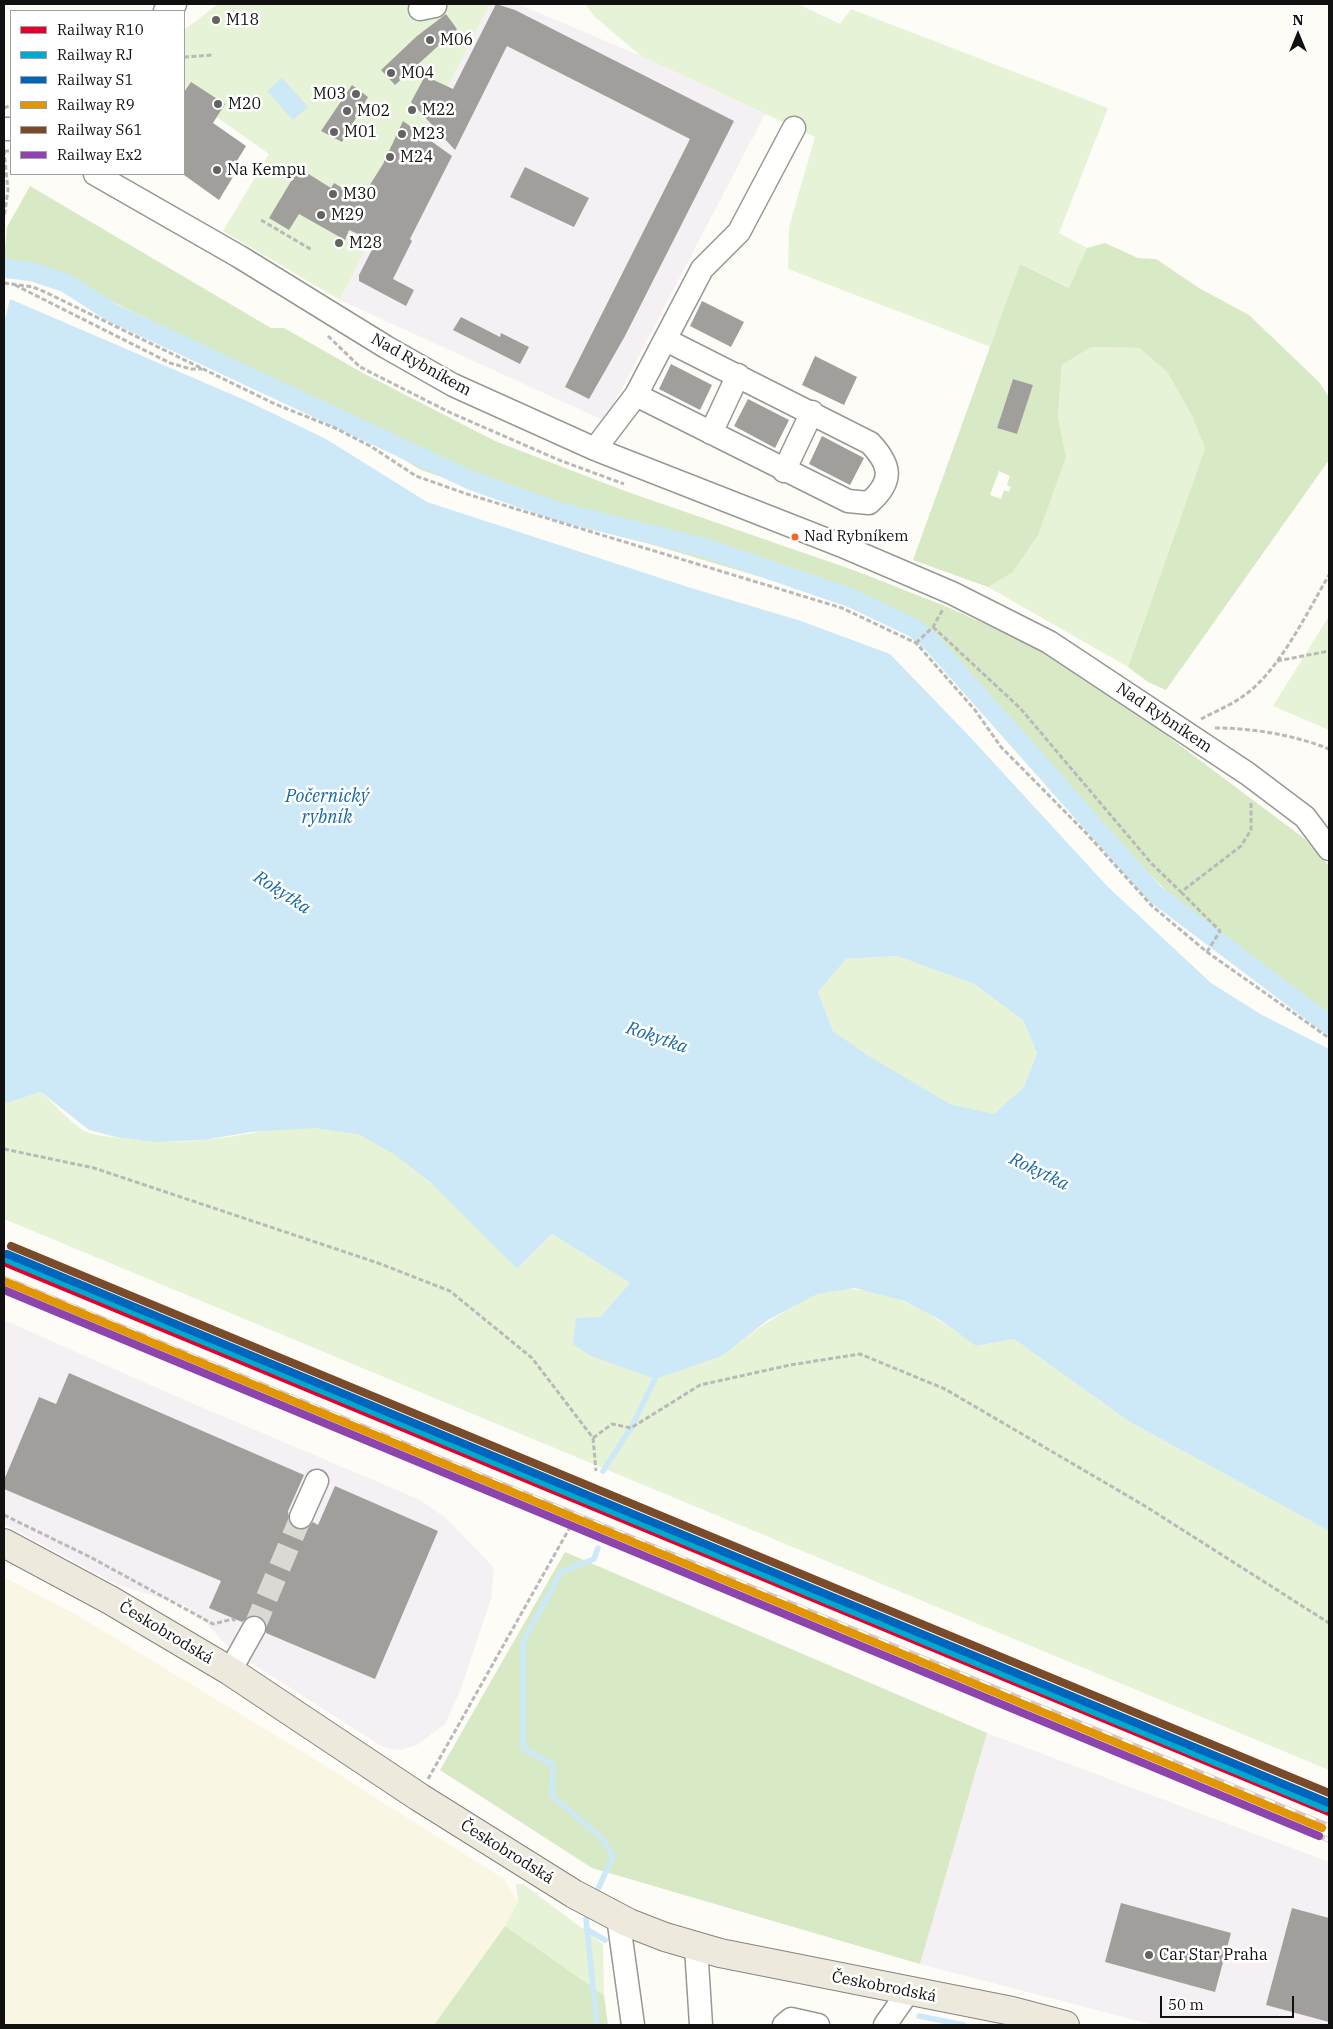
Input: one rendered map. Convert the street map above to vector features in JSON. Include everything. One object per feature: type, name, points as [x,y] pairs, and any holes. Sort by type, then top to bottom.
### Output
[{"type":"main road","name":"Českobrodská","points":[[4,1543],[110,1600],[230,1671],[419,1797],[574,1894],[618,1917],[696,1947],[1012,2012],[1065,2025]]},
{"type":"street","points":[[595,449],[636,395],[702,269],[739,232],[794,128]]},
{"type":"street","name":"Nad Rybníkem","points":[[97,175],[274,268],[453,385],[595,449],[840,545],[952,592],[1049,642],[1248,774],[1305,817],[1329,850]]},
{"type":"street","points":[[636,395],[784,471],[848,501],[869,503],[882,492],[887,474],[884,457],[870,443],[812,412],[666,340]]},
{"type":"street","points":[[711,433],[738,375]]},
{"type":"street","points":[[784,471],[812,412]]},
{"type":"street","points":[[301,1517],[317,1481]]},
{"type":"street","points":[[230,1671],[253,1630]]},
{"type":"street","points":[[618,1917],[633,2025]]},
{"type":"street","points":[[696,1947],[701,2025]]},
{"type":"street","points":[[885,2025],[908,1992]]},
{"type":"street","points":[[784,2025],[791,2020],[818,2025]]},
{"type":"path","points":[[185,57],[213,55]]},
{"type":"path","points":[[4,150],[8,190],[4,218]]},
{"type":"path","points":[[261,220],[312,250]]},
{"type":"path","points":[[4,283],[13,283],[45,292],[275,404],[335,428],[372,447],[416,476],[485,500],[842,608],[916,643],[975,710],[1001,747],[1087,834],[1152,906],[1207,952],[1329,1038]]},
{"type":"path","points":[[13,283],[170,363],[191,369],[203,369]]},
{"type":"path","points":[[1180,729],[1243,697],[1276,661],[1329,576]]},
{"type":"path","points":[[916,643],[933,627],[1020,708],[1152,864],[1220,931],[1207,952]]},
{"type":"path","points":[[1276,661],[1329,651]]},
{"type":"path","points":[[1180,729],[1244,728],[1313,743],[1329,749]]},
{"type":"path","points":[[1181,892],[1241,846],[1251,830],[1253,816],[1248,774]]},
{"type":"path","points":[[4,1149],[94,1168],[378,1263],[450,1291],[532,1358],[594,1438],[596,1471]]},
{"type":"path","points":[[594,1438],[612,1424],[631,1428],[700,1385],[790,1365],[860,1354],[945,1389],[1145,1506],[1329,1623]]},
{"type":"path","points":[[4,1515],[92,1558],[213,1624],[233,1619],[253,1630]]},
{"type":"path","points":[[419,1797],[569,1529]]},
{"type":"shaded area","points":[[490,4],[518,4],[641,56],[765,114],[605,421],[340,300]]},
{"type":"shaded area","points":[[4,1320],[182,1399],[418,1499],[446,1518],[494,1568],[491,1599],[460,1691],[445,1724],[417,1745],[401,1750],[390,1749],[378,1744],[231,1650],[201,1618],[184,1605],[118,1585],[4,1524]]},
{"type":"shaded area","points":[[4,1577],[77,1615],[313,1758],[504,1879],[518,1901],[505,1926],[434,2025],[4,2025]]},
{"type":"shaded area","points":[[987,1733],[1329,1862],[1329,2025],[1154,2025],[920,1964]]},
{"type":"green space","points":[[218,4],[490,4],[340,300],[223,231],[269,154],[185,95],[185,29]]},
{"type":"green space","points":[[585,4],[798,4],[840,24],[851,9],[1108,108],[1059,233],[1087,248],[1070,288],[1020,264],[991,347],[788,269],[789,227],[815,137],[641,56],[595,17]]},
{"type":"green space","points":[[30,186],[271,328],[284,328],[363,373],[495,441],[625,491],[856,571],[950,608],[1070,663],[1305,839],[1329,866],[1329,1021],[1316,1004],[1196,920],[1046,771],[956,671],[913,633],[845,602],[552,515],[421,470],[250,369],[60,276],[8,265],[4,261],[7,227]]},
{"type":"green space","points":[[1105,243],[1138,258],[1156,259],[1199,288],[1249,315],[1319,382],[1329,397],[1329,460],[1166,690],[1148,682],[1128,667],[1205,448],[1191,414],[1167,372],[1139,348],[1091,347],[1062,365],[1058,417],[1066,457],[1038,535],[1012,573],[988,587],[913,560],[1020,264],[1069,288],[1087,248]],"holes":[[[1013,379],[1033,385],[1017,434],[997,428]],[[999,471],[1010,476],[1007,485],[1011,487],[1009,492],[1004,490],[1001,499],[990,495]]]},
{"type":"green space","points":[[1091,347],[1139,348],[1167,372],[1191,414],[1205,448],[1128,667],[988,587],[1012,573],[1066,457],[1058,418],[1062,365]]},
{"type":"green space","points":[[1329,616],[1329,730],[1273,706]]},
{"type":"green space","points":[[897,956],[974,984],[1023,1020],[1037,1053],[1024,1087],[994,1115],[950,1104],[867,1056],[833,1031],[818,992],[846,959]]},
{"type":"green space","points":[[41,1092],[82,1130],[105,1136],[154,1141],[184,1141],[301,1128],[340,1130],[358,1134],[378,1143],[421,1174],[463,1213],[517,1269],[552,1234],[630,1283],[600,1317],[722,1356],[768,1322],[810,1296],[840,1290],[862,1290],[902,1301],[922,1310],[976,1346],[1014,1339],[1130,1422],[1329,1531],[1329,1770],[4,1219],[4,1104]]},
{"type":"green space","points":[[565,1552],[987,1733],[920,1964],[592,1868],[440,1770]]},
{"type":"green space","points":[[516,1884],[523,1884],[603,1944],[604,1995],[505,1926],[518,1901]]},
{"type":"green space","points":[[505,1926],[604,1995],[608,2025],[434,2025]]},
{"type":"water","points":[[282,78],[308,107],[293,120],[267,91]]},
{"type":"water","name":"Počernický rybník","points":[[10,299],[247,401],[326,439],[427,502],[691,588],[801,621],[890,654],[971,738],[1107,886],[1211,983],[1262,1015],[1329,1049],[1329,1531],[1130,1422],[1014,1339],[976,1346],[940,1320],[904,1301],[855,1288],[817,1294],[768,1320],[722,1356],[655,1379],[591,1356],[573,1344],[576,1318],[600,1317],[630,1283],[552,1234],[517,1269],[430,1182],[394,1154],[358,1134],[315,1128],[251,1132],[204,1140],[156,1142],[116,1137],[89,1130],[41,1092],[4,1104],[4,323]],"holes":[[[897,956],[974,984],[1023,1020],[1037,1053],[1024,1087],[994,1114],[950,1104],[867,1055],[833,1031],[818,992],[846,959]]]},
{"type":"building","points":[[496,4],[515,10],[734,121],[625,336],[589,399],[565,387],[690,139],[507,46],[455,150],[411,102],[425,76],[453,89]]},
{"type":"building","points":[[446,14],[457,29],[395,85],[381,70],[417,36]]},
{"type":"building","points":[[191,82],[225,104],[213,123],[246,146],[235,164],[239,167],[219,200],[184,175],[185,91]]},
{"type":"building","points":[[352,85],[368,97],[342,142],[321,131]]},
{"type":"building","points":[[403,121],[452,156],[410,239],[412,241],[393,279],[414,290],[406,306],[359,281],[359,275],[376,242],[349,230],[345,240],[299,214],[289,230],[269,218],[299,168],[331,188],[334,183],[361,199],[383,164]]},
{"type":"building","points":[[525,167],[589,198],[574,227],[510,197]]},
{"type":"building","points":[[702,301],[744,322],[731,347],[690,326]]},
{"type":"building","points":[[461,317],[500,337],[501,333],[529,347],[520,364],[453,330]]},
{"type":"building","points":[[815,356],[857,377],[844,405],[802,385]]},
{"type":"building","points":[[671,364],[712,385],[700,410],[659,389]]},
{"type":"building","points":[[1013,379],[1033,385],[1017,434],[997,428]]},
{"type":"building","points":[[748,399],[789,420],[775,448],[734,426]]},
{"type":"building","points":[[822,436],[864,458],[850,485],[809,464]]},
{"type":"building","points":[[69,1373],[304,1475],[288,1511],[290,1524],[296,1529],[308,1528],[313,1522],[318,1525],[335,1486],[438,1531],[375,1679],[266,1633],[265,1622],[260,1616],[248,1617],[242,1622],[209,1608],[221,1581],[4,1489],[4,1480],[39,1397],[56,1404]]},
{"type":"building","points":[[1121,1903],[1231,1933],[1215,1992],[1105,1962]]},
{"type":"building","points":[[1292,1908],[1329,1918],[1329,2022],[1266,2005]]},
{"type":"waterway","points":[[4,268],[33,272],[66,283],[111,312],[470,480],[560,512],[706,548],[851,598],[914,628],[933,644],[1154,893],[1329,1025]]},
{"type":"waterway","points":[[603,1471],[631,1428],[655,1379],[655,1372]]},
{"type":"waterway","points":[[598,1548],[594,1559],[561,1572],[523,1642],[523,1748],[553,1765],[552,1796],[602,1838],[613,1856],[598,1889]]},
{"type":"waterway","points":[[586,1919],[597,2025]]},
{"type":"waterway","points":[[586,1929],[605,1940]]},
{"type":"waterway","points":[[919,2016],[964,2025]]},
{"type":"tunnel","points":[[254,1628],[301,1517]]},
{"type":"railway","points":[[4,1278],[1329,1826]]},
{"type":"railway","points":[[4,1290],[1329,1840]]},
{"type":"rail line","name":"S61","points":[[11,1246],[1329,1793]]},
{"type":"rail line","name":"S1","points":[[7,1254],[1329,1803]]},
{"type":"rail line","name":"RJ","points":[[4,1258],[1326,1808]]},
{"type":"rail line","name":"R10","points":[[4,1262],[1329,1812]]},
{"type":"rail line","name":"R9","points":[[4,1281],[1322,1828]]},
{"type":"rail line","name":"Ex2","points":[[4,1290],[1319,1836]]},
{"type":"place","name":"M18","points":[[216,20]]},
{"type":"place","name":"M06","points":[[430,40]]},
{"type":"place","name":"M04","points":[[391,73]]},
{"type":"place","name":"M03","points":[[356,94]]},
{"type":"place","name":"M20","points":[[218,104]]},
{"type":"place","name":"M22","points":[[412,110]]},
{"type":"place","name":"M02","points":[[347,111]]},
{"type":"place","name":"M01","points":[[334,132]]},
{"type":"place","name":"M23","points":[[402,134]]},
{"type":"place","name":"M24","points":[[390,157]]},
{"type":"place","name":"Na Kempu","points":[[217,170]]},
{"type":"place","name":"M30","points":[[333,194]]},
{"type":"place","name":"M29","points":[[321,215]]},
{"type":"place","name":"M28","points":[[339,243]]},
{"type":"place","name":"Nad Rybníkem","points":[[795,537]]},
{"type":"place","name":"Car Star Praha","points":[[1149,1955]]},
{"type":"water label","name":"Rokytka","points":[[282,893]]},
{"type":"water label","name":"Rokytka","points":[[657,1038]]},
{"type":"water label","name":"Rokytka","points":[[1039,1172]]}]
